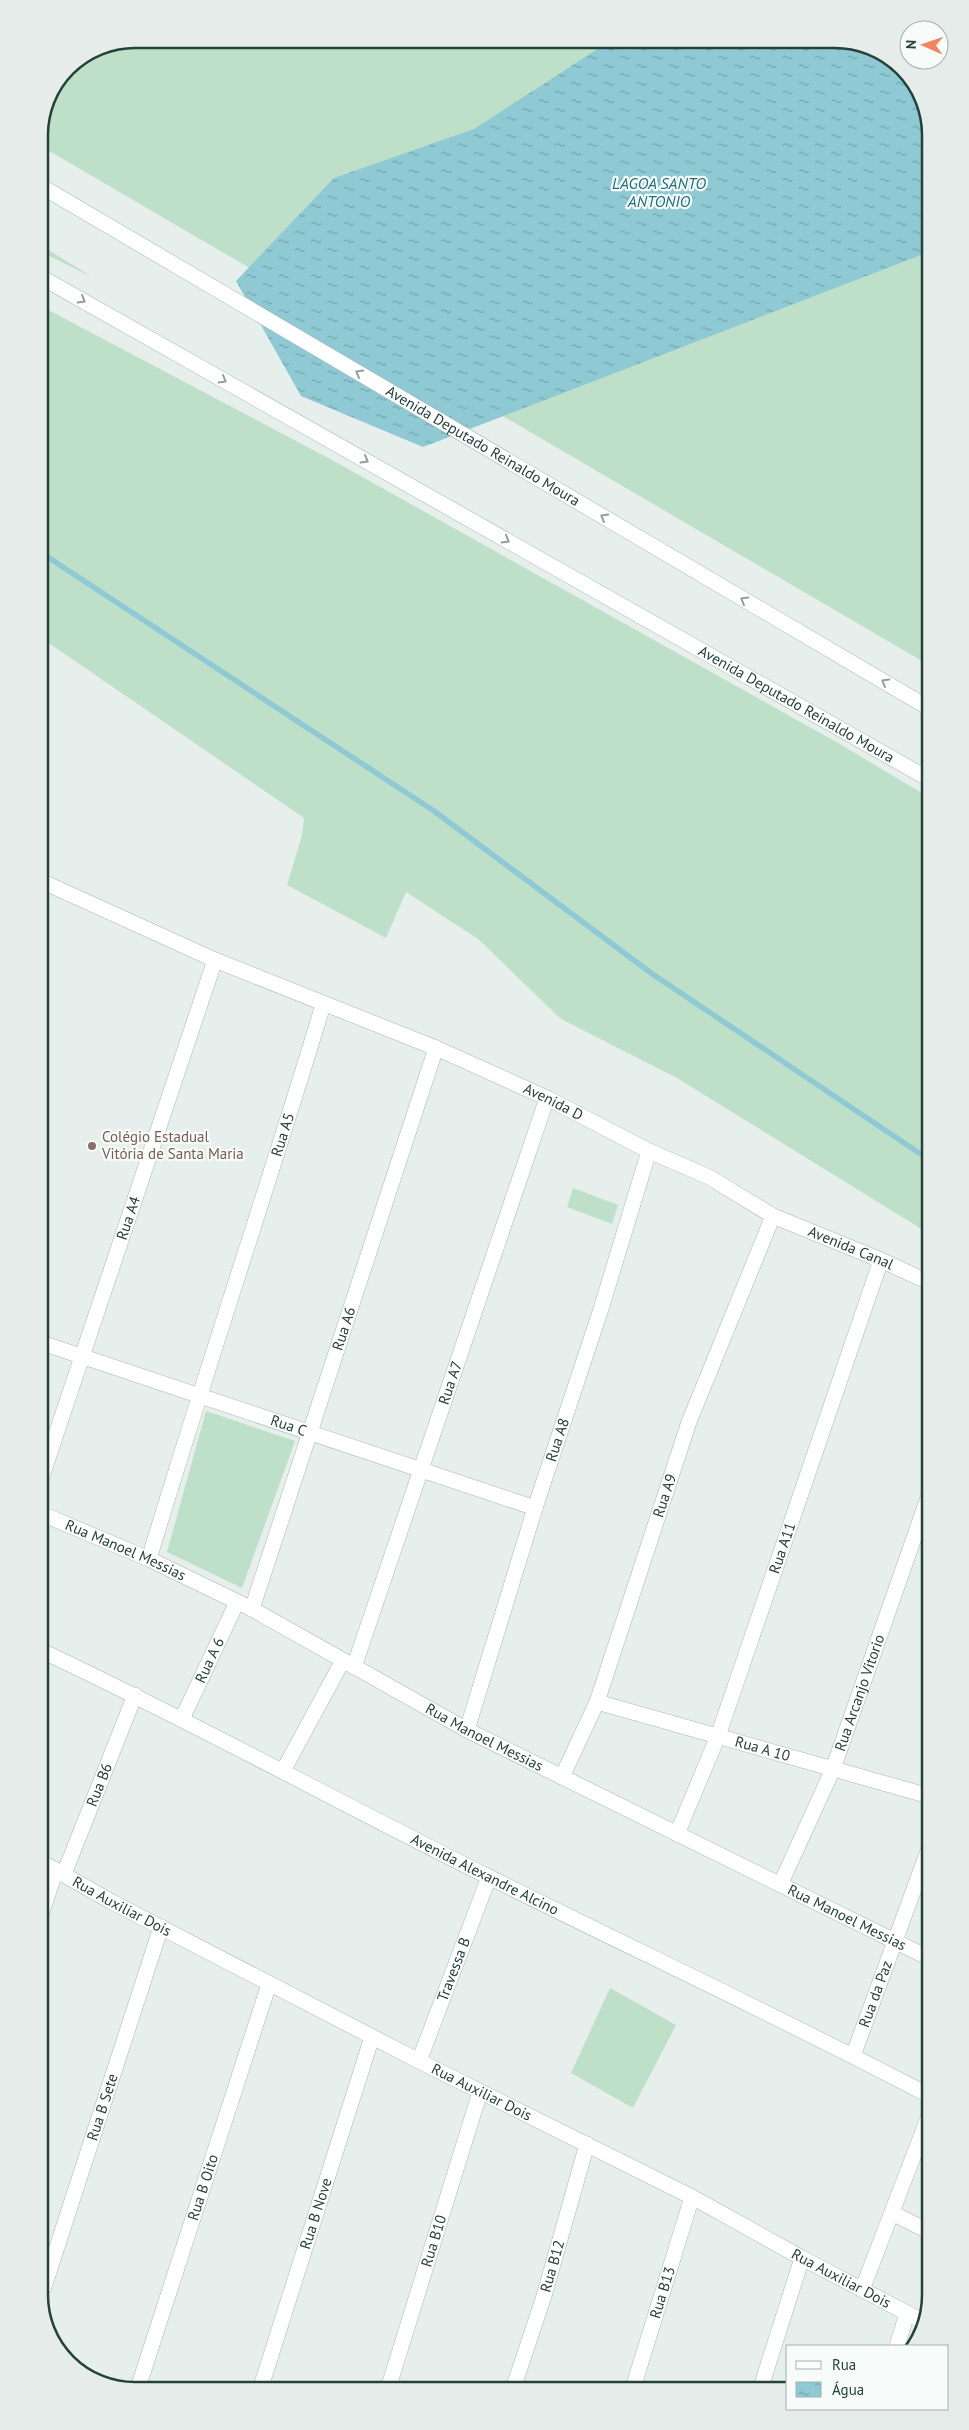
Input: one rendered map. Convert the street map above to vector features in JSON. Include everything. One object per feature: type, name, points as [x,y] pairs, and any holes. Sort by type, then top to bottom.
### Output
[{"type":"street","name":"Avenida Deputado Reinaldo Moura","points":[[48,190],[922,704]]},
{"type":"street","name":"Avenida Deputado Reinaldo Moura","points":[[48,281],[922,775]]},
{"type":"street","points":[[48,884],[215,960],[323,1005]]},
{"type":"street","name":"Rua A4","points":[[48,1458],[215,960]]},
{"type":"street","name":"Avenida D","points":[[323,1005],[436,1048],[547,1098],[649,1151],[709,1177],[773,1216]]},
{"type":"street","name":"Rua A5","points":[[150,1559],[199,1395],[269,1182],[323,1005]]},
{"type":"street","name":"Rua A6","points":[[252,1609],[436,1048]]},
{"type":"street","name":"Rua A7","points":[[283,1771],[348,1664],[421,1470],[547,1098]]},
{"type":"street","name":"Rua A8","points":[[467,1730],[535,1508],[601,1309],[649,1151]]},
{"type":"street","name":"Avenida Canal","points":[[773,1216],[881,1260],[922,1279]]},
{"type":"street","name":"Rua A9","points":[[562,1777],[597,1702],[689,1422],[773,1216]]},
{"type":"street","name":"Rua A11","points":[[677,1834],[718,1736],[881,1260]]},
{"type":"street","name":"Rua C","points":[[48,1345],[535,1508]]},
{"type":"street","name":"Rua Arcanjo Vitorio","points":[[781,1883],[833,1769],[922,1515]]},
{"type":"street","name":"Rua Manoel Messias","points":[[48,1516],[150,1559],[252,1609],[467,1730],[922,1954]]},
{"type":"street","name":"Rua A 6","points":[[182,1719],[237,1602]]},
{"type":"street","name":"Avenida Alexandre Alcino","points":[[48,1654],[135,1695],[489,1877],[922,2092]]},
{"type":"street","name":"Rua B6","points":[[48,1891],[54,1869],[135,1695]]},
{"type":"street","name":"Rua A 10","points":[[597,1702],[922,1794]]},
{"type":"street","name":"Rua da Paz","points":[[853,2056],[922,1867]]},
{"type":"street","name":"Rua Auxiliar Dois","points":[[54,1869],[372,2038],[692,2197],[918,2319]]},
{"type":"street","name":"Travessa B","points":[[419,2062],[489,1877]]},
{"type":"street","name":"Rua B Sete","points":[[48,2275],[161,1927]]},
{"type":"street","name":"Rua B Oito","points":[[140,2382],[269,1984]]},
{"type":"street","name":"Rua B Nove","points":[[263,2382],[372,2038]]},
{"type":"street","name":"Rua B10","points":[[390,2382],[480,2092]]},
{"type":"street","points":[[862,2290],[922,2134]]},
{"type":"street","name":"Rua B12","points":[[515,2382],[544,2296],[587,2144]]},
{"type":"street","name":"Rua B13","points":[[635,2382],[692,2197]]},
{"type":"street","points":[[892,2213],[922,2228]]},
{"type":"street","points":[[763,2382],[802,2258]]},
{"type":"street","points":[[897,2345],[907,2313]]},
{"type":"green space","points":[[135,48],[851,49],[878,59],[896,73],[910,91],[917,107],[922,135],[922,661],[48,150],[50,112],[57,96],[77,69],[91,59],[107,52]]},
{"type":"green space","points":[[48,250],[92,277],[48,255]]},
{"type":"green space","points":[[48,310],[332,460],[838,743],[922,793],[922,1229],[677,1078],[561,1019],[478,939],[406,892],[386,938],[287,885],[302,835],[304,818],[48,642]]},
{"type":"green space","points":[[573,1188],[618,1205],[612,1224],[567,1207]]},
{"type":"green space","points":[[206,1411],[295,1441],[242,1588],[167,1552]]},
{"type":"green space","points":[[610,1988],[676,2025],[633,2108],[571,2073]]},
{"type":"water","name":"LAGOA SANTO ANTONIO","points":[[599,48],[851,49],[878,59],[896,73],[910,91],[917,107],[922,135],[922,255],[423,447],[301,396],[236,281],[334,178],[474,129]]},
{"type":"waterway","points":[[48,557],[434,811],[651,973],[922,1155]]},
{"type":"place","name":"Colégio Estadual Vitória de Santa Maria","points":[[92,1146]]}]
